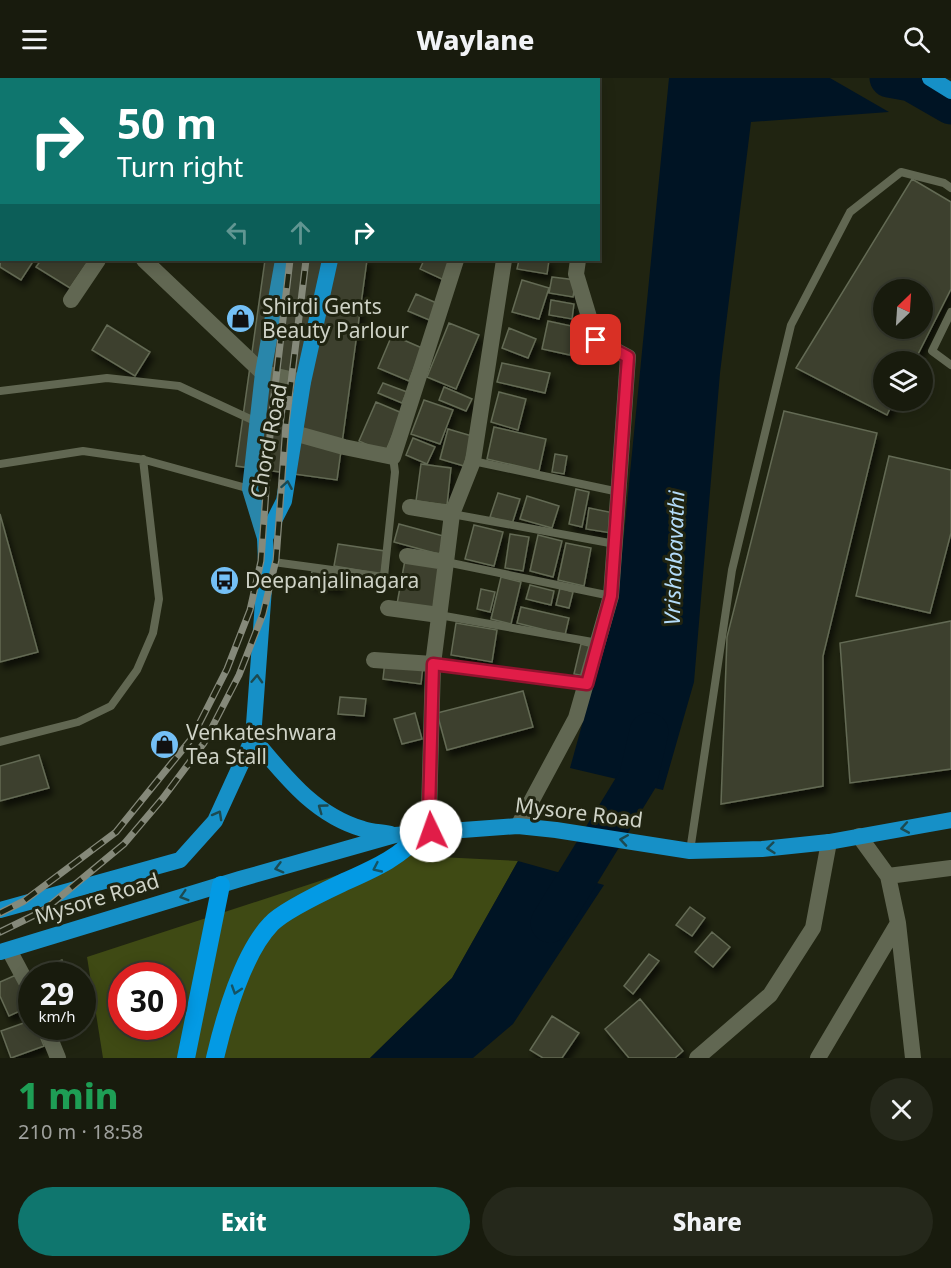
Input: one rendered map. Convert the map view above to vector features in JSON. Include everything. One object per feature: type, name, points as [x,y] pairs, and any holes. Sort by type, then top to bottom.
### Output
[{"type":"highway","points":[[930,78],[951,91]]},
{"type":"highway","name":"Chord Road","points":[[253,738],[266,561],[265,538],[284,501],[303,382],[330,261]]},
{"type":"highway","points":[[253,738],[297,789],[326,812],[363,829],[396,835]]},
{"type":"highway","name":"Mysore Road","points":[[0,910],[180,860],[215,821],[253,738]]},
{"type":"highway","name":"Mysore Road","points":[[4,951],[396,835],[518,826],[686,850],[762,849],[829,842],[951,820]]},
{"type":"highway","points":[[215,1058],[239,980],[248,959],[272,922],[318,895],[382,866],[426,831]]},
{"type":"highway","points":[[186,1058],[221,885]]},
{"type":"main road","points":[[265,538],[250,489],[264,373],[283,261]]},
{"type":"street","points":[[72,300],[98,261]]},
{"type":"street","points":[[145,261],[264,373],[303,382]]},
{"type":"street","points":[[294,433],[344,447],[393,457],[456,261]]},
{"type":"street","points":[[426,831],[429,813],[433,664],[452,514],[473,461],[504,261]]},
{"type":"street","points":[[518,826],[576,718],[611,596],[628,357],[596,340],[576,274],[578,261]]},
{"type":"street","points":[[410,507],[452,514]]},
{"type":"street","points":[[407,556],[446,562]]},
{"type":"street","points":[[388,608],[440,615]]},
{"type":"street","points":[[374,660],[433,664]]},
{"type":"street","points":[[859,836],[888,876],[898,923],[913,1058]]},
{"type":"street","points":[[697,1058],[770,995],[813,928],[829,842]]},
{"type":"street","points":[[888,876],[951,868]]},
{"type":"street","points":[[818,1058],[898,923]]},
{"type":"street","points":[[4,951],[18,972]]},
{"type":"street","points":[[51,1040],[58,1058]]},
{"type":"lane","points":[[686,850],[732,570],[791,326],[850,212],[901,172],[944,183],[951,188]]},
{"type":"lane","points":[[951,312],[932,351],[951,365]]},
{"type":"lane","points":[[0,392],[107,378],[179,386],[259,423]]},
{"type":"lane","points":[[0,464],[83,451],[142,459],[250,489]]},
{"type":"lane","points":[[266,561],[384,577],[395,472],[393,457]]},
{"type":"lane","points":[[0,742],[78,722],[111,706],[138,670],[153,633],[159,599],[142,459]]},
{"type":"lane","points":[[473,461],[619,492]]},
{"type":"lane","points":[[452,514],[615,544]]},
{"type":"lane","points":[[446,562],[611,596]]},
{"type":"lane","points":[[440,615],[598,643]]},
{"type":"lane","points":[[433,664],[587,684]]},
{"type":"green space","points":[[399,855],[518,861],[452,978],[370,1058],[103,1058],[96,1014],[96,962],[88,962],[87,957]]},
{"type":"water","points":[[669,78],[830,78],[889,112],[751,122],[720,373],[694,682],[663,790],[570,768],[618,595]]},
{"type":"water","points":[[518,861],[604,885],[513,1024],[473,1058],[370,1058],[452,978]]},
{"type":"building","points":[[912,179],[951,202],[951,289],[933,325],[933,279],[873,279],[873,339],[926,339],[920,351],[873,351],[873,408],[796,368]]},
{"type":"building","points":[[0,261],[33,261],[21,280],[0,267]]},
{"type":"building","points":[[40,261],[88,261],[70,288],[36,267]]},
{"type":"building","points":[[265,261],[367,261],[337,480],[236,466]]},
{"type":"building","points":[[424,261],[451,263],[444,280],[420,269]]},
{"type":"building","points":[[519,261],[549,261],[547,274],[517,269]]},
{"type":"building","points":[[552,277],[576,280],[573,297],[549,293]]},
{"type":"building","points":[[522,280],[549,288],[539,319],[512,312]]},
{"type":"building","points":[[416,294],[441,305],[434,322],[408,311]]},
{"type":"building","points":[[551,300],[574,304],[572,319],[549,315]]},
{"type":"building","points":[[548,321],[576,327],[570,355],[542,349]]},
{"type":"building","points":[[449,323],[479,335],[456,389],[427,377]]},
{"type":"building","points":[[107,325],[150,352],[135,376],[92,350]]},
{"type":"building","points":[[509,328],[536,339],[528,358],[502,348]]},
{"type":"building","points":[[392,335],[422,348],[409,381],[378,368]]},
{"type":"building","points":[[502,363],[550,373],[545,393],[497,382]]},
{"type":"building","points":[[383,383],[407,392],[402,403],[378,393]]},
{"type":"building","points":[[444,387],[472,399],[466,411],[439,400]]},
{"type":"building","points":[[499,392],[526,399],[518,430],[491,422]]},
{"type":"building","points":[[424,400],[453,410],[440,444],[411,434]]},
{"type":"building","points":[[376,402],[402,413],[385,453],[359,441]]},
{"type":"building","points":[[784,411],[877,433],[823,656],[823,786],[721,804],[727,637]]},
{"type":"building","points":[[494,427],[546,439],[539,471],[487,459]]},
{"type":"building","points":[[448,429],[472,436],[464,466],[440,459]]},
{"type":"building","points":[[413,438],[435,447],[427,464],[406,455]]},
{"type":"building","points":[[555,454],[567,456],[564,474],[552,472]]},
{"type":"building","points":[[889,456],[951,470],[951,533],[930,613],[856,596]]},
{"type":"building","points":[[421,464],[451,468],[447,505],[416,501]]},
{"type":"building","points":[[576,489],[589,492],[582,527],[569,524]]},
{"type":"building","points":[[498,493],[520,499],[512,524],[490,517]]},
{"type":"building","points":[[527,496],[559,506],[552,528],[520,519]]},
{"type":"building","points":[[589,508],[614,513],[611,533],[586,529]]},
{"type":"building","points":[[0,514],[38,652],[0,662]]},
{"type":"building","points":[[399,524],[447,537],[442,555],[394,542]]},
{"type":"building","points":[[474,525],[503,532],[494,566],[465,559]]},
{"type":"building","points":[[510,534],[529,537],[523,571],[505,568]]},
{"type":"building","points":[[538,535],[562,541],[553,577],[530,571]]},
{"type":"building","points":[[566,543],[591,548],[584,586],[558,580]]},
{"type":"building","points":[[338,544],[385,551],[381,574],[334,566]]},
{"type":"building","points":[[405,560],[442,567],[434,611],[397,604]]},
{"type":"building","points":[[312,571],[341,576],[339,588],[310,583]]},
{"type":"building","points":[[501,577],[521,582],[511,624],[491,619]]},
{"type":"building","points":[[530,585],[554,591],[551,605],[526,599]]},
{"type":"building","points":[[560,588],[573,592],[569,608],[556,605]]},
{"type":"building","points":[[481,589],[495,592],[490,612],[477,609]]},
{"type":"building","points":[[521,607],[569,618],[565,635],[517,623]]},
{"type":"building","points":[[951,621],[951,769],[850,783],[840,643]]},
{"type":"building","points":[[456,623],[497,630],[492,662],[451,655]]},
{"type":"building","points":[[581,644],[593,647],[586,676],[574,674]]},
{"type":"building","points":[[385,661],[423,666],[421,684],[383,679]]},
{"type":"building","points":[[523,691],[533,727],[447,750],[437,713]]},
{"type":"building","points":[[340,697],[366,699],[364,716],[338,714]]},
{"type":"building","points":[[415,713],[422,739],[402,744],[394,719]]},
{"type":"building","points":[[39,755],[49,788],[0,801],[0,766]]},
{"type":"building","points":[[690,907],[705,918],[692,936],[676,925]]},
{"type":"building","points":[[712,932],[730,947],[713,967],[695,952]]},
{"type":"building","points":[[649,954],[659,961],[633,994],[624,986]]},
{"type":"building","points":[[16,975],[18,979],[18,1012],[9,1016],[0,996],[0,982]]},
{"type":"building","points":[[640,999],[683,1051],[675,1058],[629,1058],[605,1029]]},
{"type":"building","points":[[552,1016],[579,1033],[562,1058],[543,1058],[530,1050]]},
{"type":"building","points":[[18,1025],[18,1040],[42,1040],[44,1046],[11,1058],[1,1031]]},
{"type":"waterway","name":"Vrishabavathi","points":[[889,78],[911,82],[951,105]]},
{"type":"waterway","name":"Vrishabavathi","points":[[550,923],[638,779],[649,732]]},
{"type":"railway","points":[[0,913],[24,901],[116,832],[192,738],[227,669],[250,610],[261,561],[271,421],[290,261]]},
{"type":"railway","points":[[0,932],[43,911],[124,844],[163,798],[204,743],[239,675],[263,614],[276,560],[286,424],[306,261]]},
{"type":"place","name":"Shirdi Gents Beauty Parlour","points":[[241,319]]},
{"type":"place","name":"Deepanjalinagara","points":[[224,581]]},
{"type":"place","name":"Venkateshwara Tea Stall","points":[[165,745]]},
{"type":"route","points":[[431,831],[429,813],[433,664],[587,684],[611,596],[628,357],[596,340]]}]
